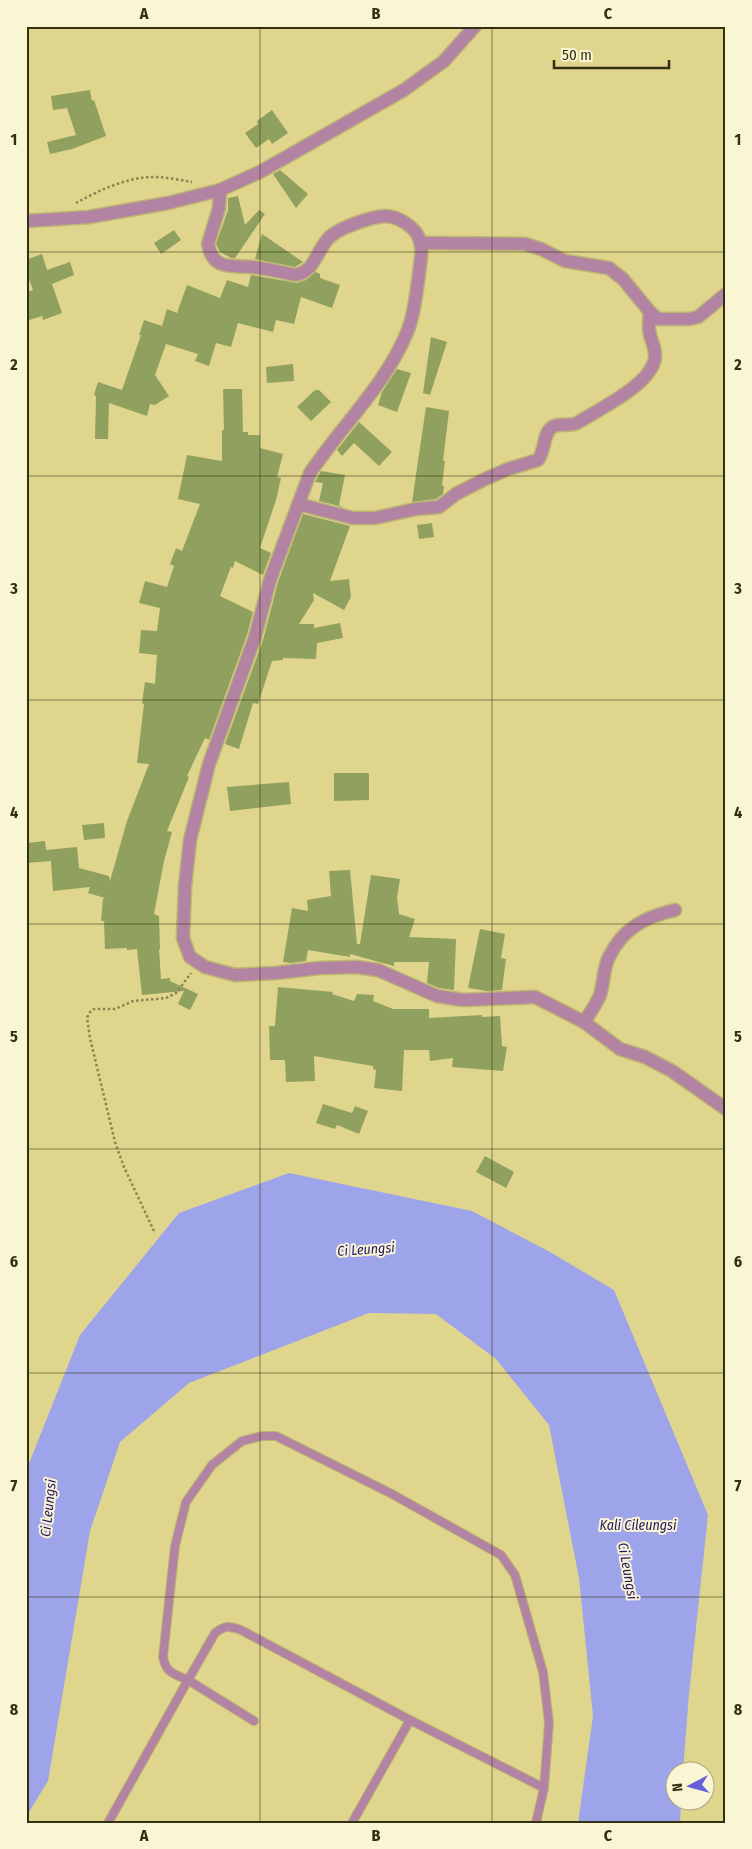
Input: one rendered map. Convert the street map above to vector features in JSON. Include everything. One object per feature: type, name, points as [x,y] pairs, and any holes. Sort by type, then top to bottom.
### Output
[{"type":"street","points":[[26,221],[90,217],[168,203],[220,190],[260,172],[404,90],[444,61],[475,26]]},
{"type":"street","points":[[220,190],[219,208],[208,244],[214,258],[225,266],[253,267],[295,275],[302,274],[309,269],[327,239],[369,218],[388,216],[402,221],[414,229],[422,243],[415,306],[408,329],[400,348],[382,379],[310,473],[270,580],[255,637],[209,764],[190,840],[185,886],[183,938],[190,957],[197,963],[213,970],[235,975],[356,967],[378,970],[437,996],[454,999],[535,997],[584,1022],[620,1049],[645,1057],[672,1071],[726,1109]]},
{"type":"street","points":[[422,243],[525,244],[541,249],[565,261],[610,268],[623,278],[650,312],[658,319],[689,319],[703,313],[715,301],[726,294]]},
{"type":"street","points":[[298,504],[353,518],[375,518],[416,509],[439,507],[456,494],[508,468],[538,460],[541,456],[548,430],[553,426],[575,424],[624,394],[641,381],[655,360],[655,350],[650,334],[650,312]]},
{"type":"street","points":[[584,1022],[597,1002],[609,957],[619,942],[643,919],[675,910]]},
{"type":"lane","points":[[254,1721],[188,1680],[172,1673],[165,1667],[163,1657],[175,1546],[186,1502],[212,1465],[242,1441],[262,1436],[276,1436],[400,1499],[501,1555],[508,1564],[515,1575],[543,1672],[549,1723],[544,1788],[536,1823]]},
{"type":"lane","points":[[108,1823],[215,1633],[222,1627],[231,1626],[544,1788]]},
{"type":"lane","points":[[352,1823],[410,1720]]},
{"type":"path","points":[[72,206],[95,193],[126,182],[152,177],[173,179]]},
{"type":"path","points":[[154,1231],[124,1167],[115,1142],[90,1038],[88,1013],[94,1009],[115,1009],[133,1001],[171,996],[176,993],[197,963]]},
{"type":"water","points":[[289,1173],[472,1211],[550,1252],[614,1290],[708,1515],[684,1762],[664,1762],[664,1812],[681,1812],[680,1823],[578,1823],[593,1716],[579,1578],[549,1425],[496,1359],[436,1314],[369,1313],[189,1383],[120,1442],[90,1531],[48,1781],[26,1817],[26,1471],[80,1335],[179,1213]]},
{"type":"building","points":[[90,90],[92,101],[94,100],[106,136],[72,149],[50,154],[47,142],[76,135],[67,108],[53,110],[51,96]]},
{"type":"building","points":[[272,110],[288,133],[272,144],[269,139],[256,148],[245,133],[258,124],[257,121]]},
{"type":"building","points":[[280,170],[308,194],[296,208],[273,174]]},
{"type":"building","points":[[238,196],[245,225],[259,210],[265,214],[235,258],[231,258],[220,252],[216,244],[228,210],[228,198]]},
{"type":"building","points":[[174,230],[181,240],[161,254],[154,243]]},
{"type":"building","points":[[262,234],[303,262],[295,267],[255,259]]},
{"type":"building","points":[[42,254],[47,270],[70,262],[74,275],[52,284],[62,313],[43,320],[42,316],[26,321],[26,292],[33,290],[26,271],[26,260]]},
{"type":"building","points":[[316,272],[320,274],[320,278],[340,285],[332,308],[301,297],[294,324],[276,320],[273,332],[238,323],[231,347],[216,343],[209,366],[195,361],[198,354],[166,344],[155,375],[169,396],[155,405],[150,404],[147,416],[109,403],[108,439],[95,439],[96,396],[94,395],[98,382],[122,390],[141,335],[139,335],[144,320],[162,326],[167,309],[177,313],[187,285],[220,298],[227,280],[248,287],[251,275],[297,283],[306,280]]},
{"type":"building","points":[[431,337],[447,342],[430,395],[423,393]]},
{"type":"building","points":[[293,364],[294,381],[267,383],[266,367]]},
{"type":"building","points":[[397,369],[411,373],[397,412],[378,405],[382,392]]},
{"type":"building","points":[[223,389],[242,389],[243,432],[248,432],[248,435],[260,435],[260,448],[283,454],[277,477],[281,478],[276,500],[260,548],[271,553],[263,575],[235,561],[220,596],[253,612],[247,635],[209,740],[205,738],[187,776],[189,777],[167,831],[172,832],[164,861],[154,914],[159,916],[161,979],[170,978],[170,981],[198,994],[190,1010],[178,1004],[184,991],[142,995],[137,949],[105,949],[104,921],[101,921],[103,899],[105,898],[88,893],[90,887],[53,891],[51,861],[26,863],[26,843],[45,841],[46,850],[77,847],[79,868],[109,876],[110,881],[127,821],[149,764],[137,763],[145,682],[155,684],[157,655],[139,653],[141,630],[157,631],[160,608],[139,603],[145,581],[167,587],[174,566],[170,564],[176,548],[182,551],[200,504],[178,499],[187,455],[222,461],[222,430],[224,430]]},
{"type":"building","points":[[315,390],[319,390],[331,402],[311,421],[297,407]]},
{"type":"building","points":[[426,407],[449,411],[443,461],[445,461],[443,494],[436,499],[412,502]]},
{"type":"building","points":[[359,422],[392,452],[379,466],[354,443],[342,456],[337,450]]},
{"type":"building","points":[[321,471],[345,475],[339,505],[343,507],[319,501],[323,483],[315,482]]},
{"type":"building","points":[[303,514],[350,526],[330,581],[349,579],[351,597],[344,610],[313,593],[314,600],[299,624],[314,624],[314,628],[340,623],[343,638],[317,643],[316,659],[283,658],[283,660],[272,661],[258,704],[253,703],[239,749],[225,744],[263,640],[278,582]]},
{"type":"building","points":[[432,523],[434,537],[419,539],[417,525]]},
{"type":"building","points":[[334,773],[369,773],[369,800],[334,801]]},
{"type":"building","points":[[289,782],[291,804],[230,811],[227,787]]},
{"type":"building","points":[[104,823],[105,838],[84,840],[82,825]]},
{"type":"building","points":[[350,870],[357,944],[360,944],[371,875],[400,879],[397,898],[399,914],[415,919],[409,937],[456,939],[454,990],[439,988],[427,983],[429,962],[394,962],[394,966],[350,954],[350,957],[308,950],[306,961],[283,962],[292,908],[308,911],[307,900],[331,896],[329,871]]},
{"type":"building","points":[[480,929],[505,934],[501,958],[506,959],[502,990],[487,991],[468,988]]},
{"type":"building","points":[[278,987],[333,992],[332,994],[354,1001],[357,994],[374,995],[373,1001],[393,1009],[429,1009],[429,1018],[482,1015],[482,1017],[500,1016],[502,1046],[507,1047],[503,1071],[452,1067],[453,1058],[430,1061],[429,1050],[404,1050],[402,1091],[374,1088],[376,1070],[373,1069],[373,1066],[314,1056],[315,1081],[286,1082],[285,1060],[270,1060],[269,1026],[275,1026]]},
{"type":"building","points":[[323,1104],[352,1113],[355,1106],[368,1111],[359,1134],[337,1125],[335,1129],[316,1123]]},
{"type":"building","points":[[485,1156],[514,1172],[506,1188],[476,1172]]},
{"type":"water label","name":"Ci Leungsi","points":[[366,1249]]},
{"type":"water label","name":"Ci Leungsi","points":[[48,1508]]},
{"type":"water label","name":"Kali Cileungsi","points":[[638,1525]]},
{"type":"water label","name":"Ci Leungsi","points":[[628,1571]]}]
